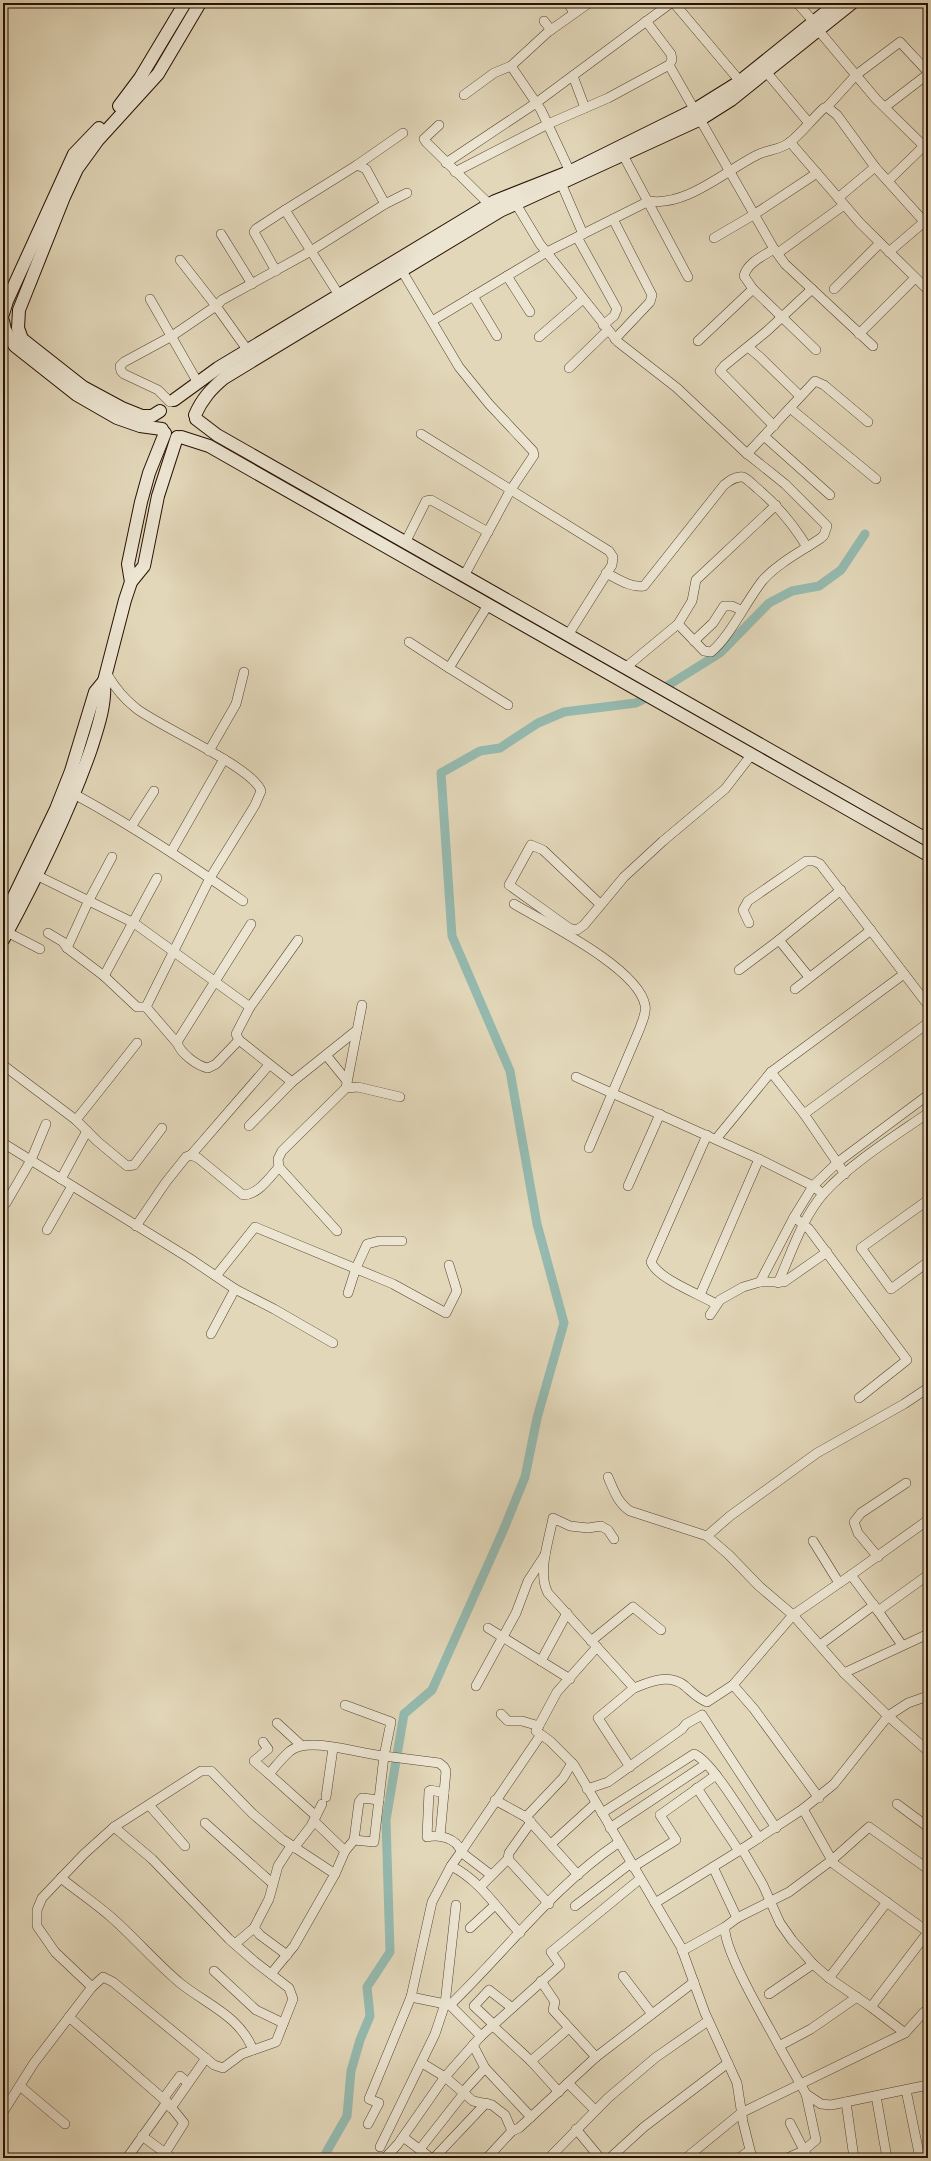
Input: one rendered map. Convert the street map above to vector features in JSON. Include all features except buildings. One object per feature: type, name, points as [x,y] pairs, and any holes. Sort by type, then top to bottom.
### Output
[{"type":"main road","points":[[3,314],[6,301],[74,154],[127,98],[185,3]]},
{"type":"main road","points":[[9,332],[64,197],[77,169],[98,140],[158,74],[200,3]]},
{"type":"main road","points":[[5,936],[36,875],[74,794],[96,733],[106,696],[106,678],[116,633],[132,582],[144,566],[155,508],[179,437],[193,429],[200,403],[212,388],[251,355],[339,294],[489,204],[623,155],[698,115],[742,85],[816,27],[852,3]]},
{"type":"main road","points":[[816,27],[833,4]]},
{"type":"main road","points":[[9,332],[22,339],[83,387],[122,408],[142,416],[152,416],[218,368],[251,355],[402,271],[500,211],[561,184],[572,174],[698,115]]},
{"type":"main road","points":[[3,320],[15,346],[78,395],[117,418],[210,446],[928,855]]},
{"type":"main road","points":[[172,401],[188,403],[196,417],[217,435],[928,840]]},
{"type":"main road","points":[[132,582],[128,564],[141,502],[164,431],[159,420],[160,411]]},
{"type":"main road","points":[[3,919],[56,809],[71,771],[95,692],[106,678]]},
{"type":"street","points":[[568,3],[574,13]]},
{"type":"street","points":[[464,95],[494,73],[511,66],[550,30],[589,3]]},
{"type":"street","points":[[446,163],[536,103],[671,3]]},
{"type":"street","points":[[674,3],[742,85]]},
{"type":"street","points":[[797,3],[856,75],[885,107],[926,148],[888,181]]},
{"type":"street","points":[[544,21],[550,30]]},
{"type":"street","points":[[455,172],[548,124],[585,108],[669,66],[672,60],[671,54],[646,21]]},
{"type":"street","points":[[432,321],[546,252],[580,235],[648,202],[661,203],[688,196],[759,154],[781,148],[790,142],[824,108],[828,108],[856,75],[900,42],[928,73],[885,107]]},
{"type":"street","points":[[511,66],[548,124],[572,174]]},
{"type":"street","points":[[669,66],[785,264],[873,346]]},
{"type":"street","points":[[763,68],[809,123]]},
{"type":"street","points":[[573,76],[585,108]]},
{"type":"street","points":[[828,108],[837,115],[888,181],[926,221],[889,252]]},
{"type":"street","points":[[440,125],[424,139],[446,163],[489,204]]},
{"type":"street","points":[[276,270],[255,236],[254,232],[256,228],[357,165],[403,133]]},
{"type":"street","points":[[790,142],[844,205],[927,289]]},
{"type":"street","points":[[623,155],[688,277]]},
{"type":"street","points":[[357,165],[366,169],[386,204]]},
{"type":"street","points":[[838,198],[875,166]]},
{"type":"street","points":[[714,238],[755,214],[816,173]]},
{"type":"street","points":[[561,184],[580,235],[618,309],[605,328],[569,368]]},
{"type":"street","points":[[172,401],[158,390],[124,374],[121,371],[120,366],[124,362],[172,336],[252,284],[311,251],[386,204],[407,193]]},
{"type":"street","points":[[516,204],[546,252],[615,339],[627,351],[677,388],[746,454],[785,484],[827,526],[824,535],[775,569],[764,579],[741,610],[725,637],[711,652],[704,652],[678,624]]},
{"type":"street","points":[[816,350],[752,289],[744,276],[745,270],[844,205]]},
{"type":"street","points":[[285,210],[339,294]]},
{"type":"street","points":[[613,219],[652,295],[650,302],[615,339]]},
{"type":"street","points":[[221,234],[252,284]]},
{"type":"street","points":[[834,290],[880,243]]},
{"type":"street","points":[[180,260],[216,306],[251,355]]},
{"type":"street","points":[[402,271],[458,367],[488,404],[533,451],[533,459],[510,491],[464,576]]},
{"type":"street","points":[[507,276],[530,312]]},
{"type":"street","points":[[860,334],[915,278]]},
{"type":"street","points":[[698,341],[752,289]]},
{"type":"street","points":[[774,426],[720,371],[812,289]]},
{"type":"street","points":[[473,296],[496,336]]},
{"type":"street","points":[[150,299],[198,383]]},
{"type":"street","points":[[540,337],[583,299]]},
{"type":"street","points":[[748,347],[800,396]]},
{"type":"street","points":[[746,454],[774,426],[812,383],[819,382],[868,422]]},
{"type":"street","points":[[790,408],[876,479]]},
{"type":"street","points":[[421,434],[510,491],[609,551],[613,557],[612,565],[568,635]]},
{"type":"street","points":[[764,436],[830,495]]},
{"type":"street","points":[[606,574],[627,584],[638,587],[644,586],[724,486],[732,479],[742,477],[748,480],[776,505],[788,518],[807,547]]},
{"type":"street","points":[[405,543],[422,507],[426,501],[432,500],[488,532]]},
{"type":"street","points":[[625,668],[678,624],[692,601],[696,580],[776,505]]},
{"type":"street","points":[[449,668],[488,604]]},
{"type":"street","points":[[694,641],[713,623],[724,606],[732,606],[741,610]]},
{"type":"street","points":[[409,642],[508,705]]},
{"type":"street","points":[[209,750],[236,704],[244,672]]},
{"type":"street","points":[[106,678],[124,699],[138,710],[224,759],[255,781],[261,791],[255,805],[210,878],[146,1007]]},
{"type":"street","points":[[601,905],[543,850],[531,845],[509,885],[569,928],[577,930],[584,925],[601,905],[624,877],[663,841],[725,789],[752,754]]},
{"type":"street","points":[[171,852],[224,759]]},
{"type":"street","points":[[131,828],[154,791]]},
{"type":"street","points":[[74,794],[171,852],[243,901]]},
{"type":"street","points":[[66,948],[112,857]]},
{"type":"street","points":[[749,923],[743,910],[748,901],[806,861],[814,861],[820,864],[841,890],[928,1005]]},
{"type":"street","points":[[36,875],[134,923],[250,1007]]},
{"type":"street","points":[[104,976],[157,878]]},
{"type":"street","points":[[739,970],[780,940],[841,890]]},
{"type":"street","points":[[514,904],[591,949],[616,968],[632,983],[640,993],[645,1004],[645,1011],[588,1148]]},
{"type":"street","points":[[239,1040],[216,1064],[208,1068],[199,1066],[180,1050],[178,1044],[178,1037],[216,983],[251,924]]},
{"type":"street","points":[[794,989],[871,930]]},
{"type":"street","points":[[48,933],[63,942],[66,948],[104,976],[137,1007],[146,1007],[178,1044]]},
{"type":"street","points":[[5,936],[40,949]]},
{"type":"street","points":[[292,1082],[239,1040],[236,1034],[250,1007],[298,940]]},
{"type":"street","points":[[780,940],[809,977]]},
{"type":"street","points":[[716,1304],[663,1276],[654,1267],[652,1262],[711,1137],[771,1072],[904,974]]},
{"type":"street","points":[[337,1231],[280,1167],[278,1159],[282,1152],[347,1085],[362,1005]]},
{"type":"street","points":[[804,1114],[928,1024]]},
{"type":"street","points":[[249,1126],[292,1082],[357,1030]]},
{"type":"street","points":[[76,1120],[137,1043]]},
{"type":"street","points":[[326,1055],[347,1085],[358,1086],[400,1097]]},
{"type":"street","points":[[3,1065],[76,1120],[124,1165],[131,1166],[134,1164],[162,1128]]},
{"type":"street","points":[[136,1226],[166,1182],[186,1157],[191,1155],[269,1065]]},
{"type":"street","points":[[771,1072],[804,1114],[845,1174]]},
{"type":"street","points":[[576,1077],[760,1158],[813,1186],[823,1194]]},
{"type":"street","points":[[760,1282],[794,1217],[813,1186],[838,1162],[928,1095]]},
{"type":"street","points":[[778,1283],[804,1225],[823,1194],[845,1174],[928,1112]]},
{"type":"street","points":[[628,1186],[660,1114]]},
{"type":"street","points":[[6,1203],[30,1160],[46,1124]]},
{"type":"street","points":[[61,1179],[87,1131]]},
{"type":"street","points":[[3,1143],[235,1289],[274,1309],[333,1343]]},
{"type":"street","points":[[191,1155],[198,1158],[243,1195],[249,1195],[255,1192],[280,1167]]},
{"type":"street","points":[[700,1295],[760,1158]]},
{"type":"street","points":[[47,1230],[72,1186]]},
{"type":"street","points":[[928,1200],[861,1248],[891,1289],[928,1262]]},
{"type":"street","points":[[794,1217],[809,1229],[907,1360],[859,1398]]},
{"type":"street","points":[[216,1276],[255,1227],[393,1284],[446,1313],[457,1291],[449,1265]]},
{"type":"street","points":[[348,1293],[356,1268],[367,1244],[379,1241],[402,1241]]},
{"type":"street","points":[[710,1315],[716,1304],[743,1287],[760,1282],[778,1283],[792,1279],[827,1252]]},
{"type":"street","points":[[211,1334],[235,1289]]},
{"type":"street","points":[[707,1536],[730,1516],[818,1453],[904,1404],[928,1388]]},
{"type":"street","points":[[608,1478],[616,1497],[623,1506],[630,1511],[707,1536],[730,1555],[759,1586],[793,1615],[844,1673],[888,1716],[928,1750]]},
{"type":"street","points":[[878,1557],[858,1533],[854,1522],[861,1513],[906,1484]]},
{"type":"street","points":[[614,1539],[608,1530],[601,1526],[588,1528],[570,1526],[553,1518],[546,1554],[543,1585],[548,1593],[634,1688]]},
{"type":"street","points":[[630,1767],[598,1718],[634,1688],[653,1680],[672,1681],[684,1685],[698,1699],[707,1702],[733,1685],[793,1615],[878,1557],[928,1520]]},
{"type":"street","points":[[814,1541],[839,1583]]},
{"type":"street","points":[[476,1686],[503,1638],[528,1581],[546,1554]]},
{"type":"street","points":[[851,1575],[902,1645]]},
{"type":"street","points":[[820,1645],[928,1575]]},
{"type":"street","points":[[661,1630],[633,1607],[594,1644],[570,1679],[557,1692],[536,1731],[572,1763],[682,1951],[708,2021],[737,2083],[741,2113],[750,2155],[739,2158]]},
{"type":"street","points":[[541,1661],[567,1614]]},
{"type":"street","points":[[488,1628],[570,1679]]},
{"type":"street","points":[[844,1673],[928,1634]]},
{"type":"street","points":[[733,1685],[754,1710],[819,1798]]},
{"type":"street","points":[[655,1903],[776,1828],[819,1798],[834,1784],[888,1716],[908,1703],[928,1696]]},
{"type":"street","points":[[345,1705],[391,1722],[374,1842],[354,1840]]},
{"type":"street","points":[[501,1714],[512,1722],[522,1721],[539,1726]]},
{"type":"street","points":[[587,1789],[608,1782],[682,1729],[686,1724],[702,1715],[776,1828]]},
{"type":"street","points":[[277,1723],[301,1745]]},
{"type":"street","points":[[368,2124],[379,2103],[370,2099],[411,1997],[432,1902],[451,1866],[540,1736]]},
{"type":"street","points":[[263,1742],[268,1749],[254,1761],[315,1819],[345,1851]]},
{"type":"street","points":[[269,1774],[290,1751],[301,1745],[318,1744],[387,1757],[439,1763],[444,1767],[444,1792],[440,1836]]},
{"type":"street","points":[[235,1944],[254,1928],[269,1899],[272,1883],[278,1866],[315,1819],[324,1800],[333,1748]]},
{"type":"street","points":[[602,1813],[694,1754],[699,1756],[716,1775],[759,1838]]},
{"type":"street","points":[[480,1887],[508,1859],[509,1853],[529,1820],[563,1778],[572,1763]]},
{"type":"street","points":[[610,1828],[706,1764]]},
{"type":"street","points":[[92,1987],[55,1952],[37,1926],[37,1910],[42,1898],[84,1854],[114,1828],[201,1771],[211,1771],[253,1814],[293,1847],[335,1874]]},
{"type":"street","points":[[575,1906],[632,1865],[676,1840],[660,1815],[716,1775]]},
{"type":"street","points":[[697,1788],[741,1850],[788,1934],[813,1964],[829,1978],[871,2006],[904,2032]]},
{"type":"street","points":[[444,1792],[429,1791],[426,1837],[440,1836],[455,1843],[461,1852],[491,1875]]},
{"type":"street","points":[[271,1974],[294,1946],[335,1874],[345,1851],[354,1840],[359,1802],[362,1798],[379,1800]]},
{"type":"street","points":[[495,1800],[529,1820],[578,1875]]},
{"type":"street","points":[[551,1844],[596,1803]]},
{"type":"street","points":[[897,1804],[928,1827]]},
{"type":"street","points":[[149,1805],[186,1846]]},
{"type":"street","points":[[803,1810],[832,1860],[862,1886],[888,1902],[928,1932],[871,2006]]},
{"type":"street","points":[[205,1823],[272,1883]]},
{"type":"street","points":[[682,1951],[725,1927],[737,1918],[788,1892],[832,1860],[869,1827],[928,1868]]},
{"type":"street","points":[[3,2112],[69,2017],[92,1987],[103,1977],[113,1982],[214,2066],[223,2068],[242,2054],[276,2042],[293,1999],[289,1988],[235,1944],[152,1859],[114,1828]]},
{"type":"street","points":[[447,2004],[487,1970],[520,1933],[578,1875],[618,1842]]},
{"type":"street","points":[[508,1859],[549,1904]]},
{"type":"street","points":[[451,1866],[470,1877],[520,1933]]},
{"type":"street","points":[[713,1867],[737,1918]]},
{"type":"street","points":[[60,1878],[110,1916],[180,1983],[212,2004],[241,2028],[248,2038],[253,2050]]},
{"type":"street","points":[[385,2158],[445,2077],[481,2036],[511,2007],[560,1965],[552,1952],[640,1879]]},
{"type":"street","points":[[829,1978],[888,1902]]},
{"type":"street","points":[[380,2147],[422,2063],[447,2004],[456,1905]]},
{"type":"street","points":[[470,1928],[495,1905]]},
{"type":"street","points":[[725,1927],[727,1941],[746,1984],[806,2094],[816,2140],[805,2154],[787,2158]]},
{"type":"street","points":[[254,1928],[260,1935],[287,1955]]},
{"type":"street","points":[[769,1994],[813,1964]]},
{"type":"street","points":[[214,1971],[256,2010],[283,2023]]},
{"type":"street","points":[[623,1976],[652,2014]]},
{"type":"street","points":[[541,1981],[555,2002],[553,2010],[596,2057]]},
{"type":"street","points":[[487,2158],[512,2131],[519,2128],[596,2057],[694,1982]]},
{"type":"street","points":[[511,2007],[489,1990],[474,2006],[531,2062],[558,2092]]},
{"type":"street","points":[[411,1997],[447,2004],[481,2036]]},
{"type":"street","points":[[779,2046],[811,2028],[856,1997]]},
{"type":"street","points":[[686,2158],[741,2113],[904,2032],[924,2012]]},
{"type":"street","points":[[69,2017],[167,2103],[184,2123],[168,2156],[142,2136]]},
{"type":"street","points":[[549,2158],[595,2110],[655,2058],[708,2021]]},
{"type":"street","points":[[531,2062],[569,2028]]},
{"type":"street","points":[[473,2045],[485,2068],[531,2117]]},
{"type":"street","points":[[127,2158],[167,2103],[180,2076],[188,2083],[206,2058]]},
{"type":"street","points":[[422,2063],[445,2077],[477,2103],[486,2103],[505,2114],[512,2131]]},
{"type":"street","points":[[610,2158],[644,2127],[728,2063]]},
{"type":"street","points":[[420,2149],[485,2068]]},
{"type":"street","points":[[568,2083],[595,2110]]},
{"type":"street","points":[[806,2094],[821,2104],[832,2105],[928,2085]]},
{"type":"street","points":[[20,2086],[65,2124]]},
{"type":"street","points":[[906,2090],[920,2158]]},
{"type":"street","points":[[876,2096],[887,2158]]},
{"type":"street","points":[[846,2102],[854,2158]]},
{"type":"street","points":[[434,2158],[486,2103]]},
{"type":"street","points":[[505,2114],[518,2103]]},
{"type":"street","points":[[790,2123],[805,2154]]},
{"type":"street","points":[[576,2129],[600,2158]]},
{"type":"street","points":[[402,2137],[430,2158]]},
{"type":"waterway","points":[[667,686],[720,653],[769,603],[792,591],[819,586],[841,570],[865,534]]},
{"type":"waterway","points":[[323,2158],[347,2116],[351,2071],[360,2040],[370,2016],[367,1987],[390,1952],[386,1820],[404,1714],[432,1690],[503,1531],[525,1477],[537,1418],[564,1323],[537,1224],[510,1071],[452,936],[441,773],[480,751],[500,748],[538,723],[564,712],[636,703],[644,699]]}]
